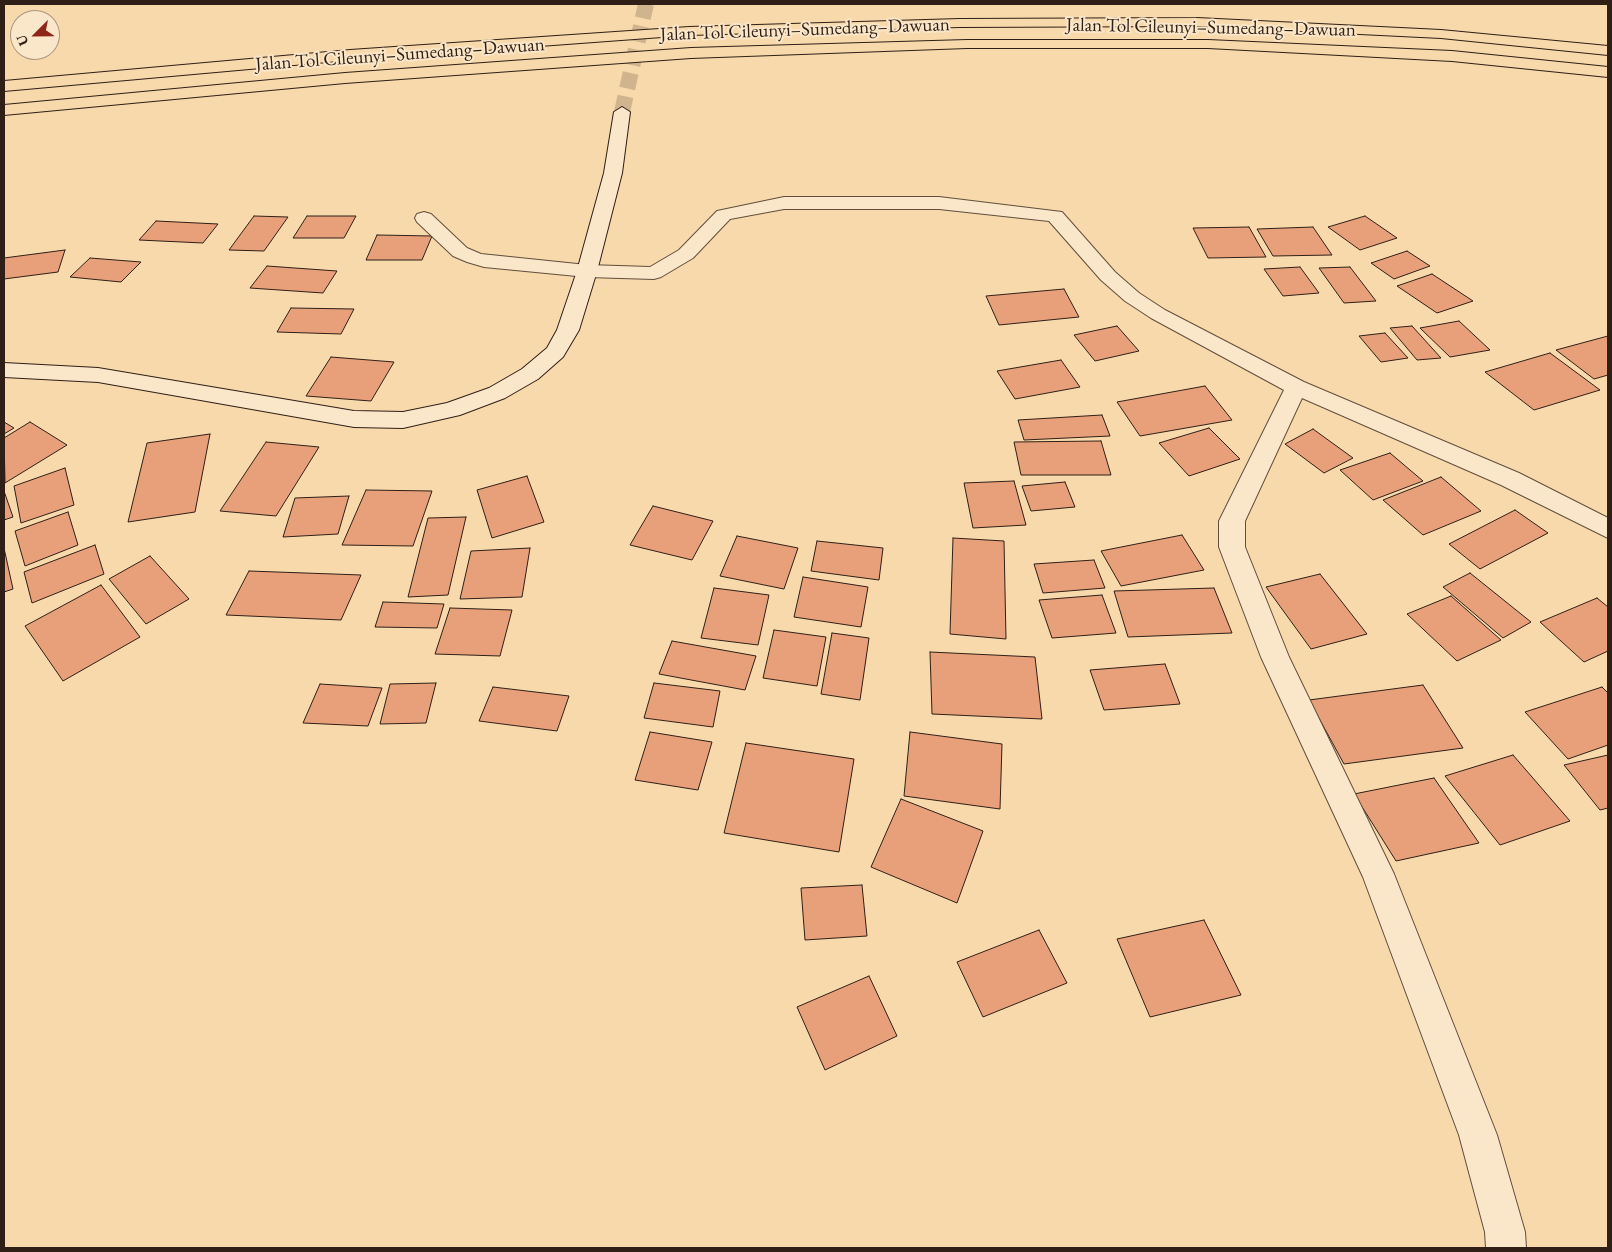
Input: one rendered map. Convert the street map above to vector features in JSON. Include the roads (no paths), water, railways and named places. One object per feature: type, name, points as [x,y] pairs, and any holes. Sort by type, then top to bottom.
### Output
[{"type":"highway","name":"Jalan Tol Cileunyi–Sumedang–Dawuan","points":[[4,86],[350,54],[669,33],[960,22],[1207,23],[1441,34],[1608,51]]},
{"type":"highway","name":"Jalan Tol Cileunyi–Sumedang–Dawuan","points":[[4,110],[345,78],[682,54],[967,44],[1217,45],[1452,56],[1608,72]]},
{"type":"street","points":[[4,370],[98,375],[354,419],[403,420],[452,410],[497,393],[530,374],[555,352],[568,330],[587,271],[613,173],[622,112]]},
{"type":"street","points":[[424,218],[460,252],[484,261],[587,271],[654,273],[686,254],[724,215],[784,203],[940,203],[1055,216],[1073,239],[1108,276],[1140,303],[1296,387],[1510,479],[1608,529]]},
{"type":"street","points":[[1296,387],[1232,521],[1232,548],[1275,657],[1378,874],[1478,1135],[1505,1232],[1506,1248]]},
{"type":"tunnel","points":[[622,112],[646,4]]}]
